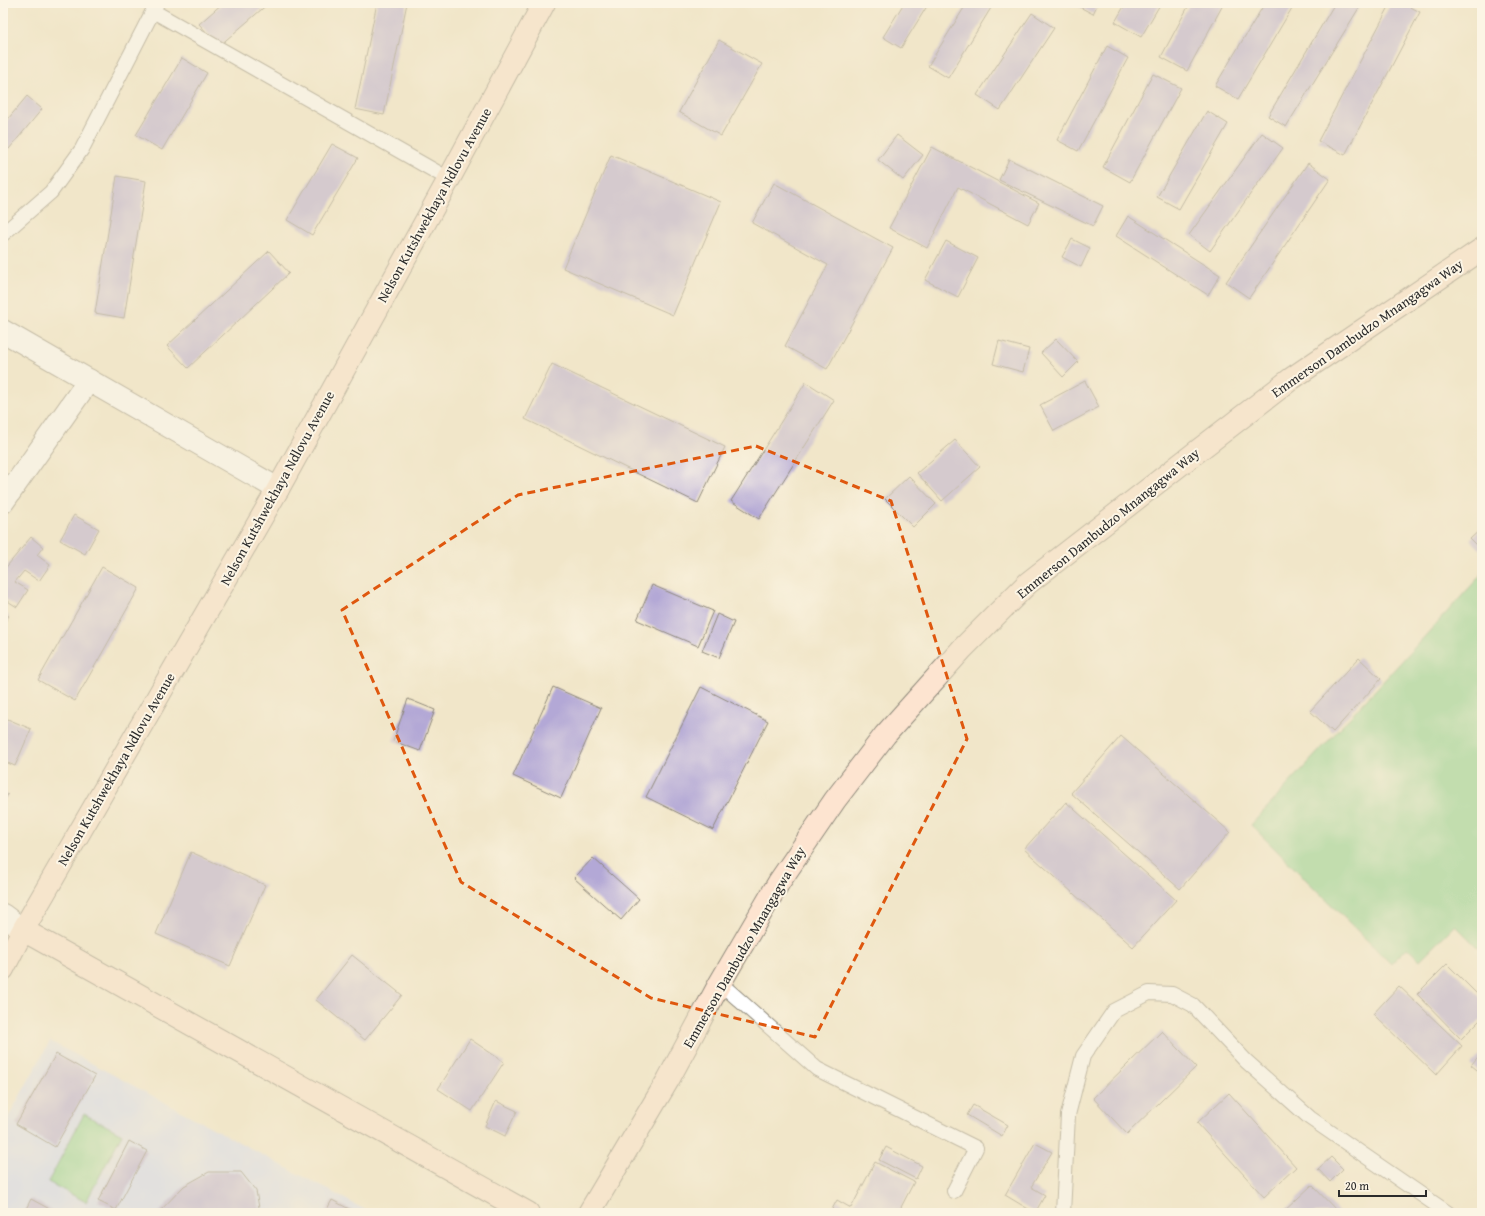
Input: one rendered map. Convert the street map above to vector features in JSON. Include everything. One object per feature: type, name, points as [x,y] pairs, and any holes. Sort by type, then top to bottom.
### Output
[{"type":"street","name":"Nelson Kutshwekhaya Ndlovu Avenue","points":[[3,969],[23,930],[278,489],[449,179],[540,4]]},
{"type":"street","name":"Emmerson Dambudzo Mnangagwa Way","points":[[588,1213],[668,1080],[720,983],[779,882],[835,800],[885,735],[952,660],[1028,584],[1111,517],[1291,380],[1482,249]]},
{"type":"street","points":[[3,331],[278,489]]},
{"type":"street","points":[[3,502],[88,380]]},
{"type":"street","points":[[3,915],[23,930],[528,1213]]},
{"type":"lane","points":[[3,234],[51,192],[82,148],[155,7],[449,179]]},
{"type":"lane","points":[[720,983],[816,1069],[976,1148],[954,1191]]},
{"type":"lane","points":[[1063,1213],[1068,1115],[1083,1056],[1114,1011],[1149,993],[1172,994],[1193,1005],[1246,1060],[1310,1118],[1448,1213]]},
{"type":"highlighted area","points":[[756,446],[891,501],[967,739],[815,1037],[651,998],[461,882],[342,610],[518,495]]},
{"type":"shaded area","points":[[50,1041],[371,1213],[3,1213],[3,1127]]},
{"type":"green space","points":[[1482,574],[1482,952],[1455,925],[1420,960],[1407,948],[1391,964],[1251,825]]},
{"type":"green space","points":[[84,1114],[122,1134],[86,1202],[48,1182]]},
{"type":"building","points":[[223,3],[269,3],[219,46],[199,24]]},
{"type":"building","points":[[377,3],[407,3],[384,115],[355,109]]},
{"type":"building","points":[[904,3],[929,3],[901,48],[883,37]]},
{"type":"building","points":[[967,3],[994,3],[948,78],[928,66]]},
{"type":"building","points":[[1072,3],[1098,3],[1093,14]]},
{"type":"building","points":[[1126,3],[1161,3],[1141,37],[1115,22]]},
{"type":"building","points":[[1190,3],[1224,3],[1187,71],[1161,57]]},
{"type":"building","points":[[1265,3],[1295,3],[1238,99],[1215,86]]},
{"type":"building","points":[[1335,3],[1362,3],[1286,127],[1268,116]]},
{"type":"building","points":[[1391,3],[1403,3],[1420,12],[1345,155],[1318,141]]},
{"type":"building","points":[[1032,13],[1054,28],[1000,110],[977,95]]},
{"type":"building","points":[[719,40],[762,64],[721,136],[679,112]]},
{"type":"building","points":[[1107,46],[1128,58],[1078,151],[1057,140]]},
{"type":"building","points":[[182,58],[207,73],[162,150],[136,135]]},
{"type":"building","points":[[1153,74],[1181,88],[1130,182],[1103,167]]},
{"type":"building","points":[[27,96],[42,109],[9,149],[3,144],[3,125]]},
{"type":"building","points":[[1207,111],[1228,124],[1179,209],[1157,197]]},
{"type":"building","points":[[1262,133],[1283,148],[1210,251],[1189,235]]},
{"type":"building","points":[[897,135],[923,155],[903,180],[878,160]]},
{"type":"building","points":[[332,144],[358,158],[312,235],[287,220]]},
{"type":"building","points":[[932,147],[1039,203],[1028,224],[958,187],[927,248],[889,228]]},
{"type":"building","points":[[611,155],[721,202],[673,315],[563,268]]},
{"type":"building","points":[[1009,159],[1103,206],[1093,226],[999,180]]},
{"type":"building","points":[[1308,163],[1330,179],[1249,298],[1226,282]]},
{"type":"building","points":[[117,176],[146,181],[124,318],[95,313]]},
{"type":"building","points":[[774,183],[893,248],[827,369],[785,346],[828,265],[752,223]]},
{"type":"building","points":[[1128,216],[1220,275],[1208,295],[1116,236]]},
{"type":"building","points":[[1072,239],[1090,248],[1081,267],[1062,257]]},
{"type":"building","points":[[946,241],[978,258],[958,297],[925,280]]},
{"type":"building","points":[[269,251],[289,273],[188,368],[167,346]]},
{"type":"building","points":[[1056,339],[1078,362],[1063,377],[1041,353]]},
{"type":"building","points":[[999,341],[1029,349],[1023,372],[993,364]]},
{"type":"building","points":[[552,364],[725,447],[698,503],[525,419]]},
{"type":"building","points":[[1085,381],[1099,407],[1054,431],[1040,405]]},
{"type":"building","points":[[806,382],[834,400],[759,519],[731,501]]},
{"type":"building","points":[[955,440],[980,467],[942,501],[917,473]]},
{"type":"building","points":[[909,476],[936,504],[913,527],[885,499]]},
{"type":"building","points":[[74,515],[99,529],[85,554],[60,540]]},
{"type":"building","points":[[1482,528],[1482,551],[1470,539]]},
{"type":"building","points":[[31,537],[43,547],[37,555],[50,565],[39,581],[24,571],[15,582],[28,590],[17,607],[3,598],[3,571]]},
{"type":"building","points":[[102,567],[139,588],[75,701],[38,680]]},
{"type":"building","points":[[652,585],[713,611],[698,646],[637,620]]},
{"type":"building","points":[[3,612],[9,616],[3,624]]},
{"type":"building","points":[[717,614],[734,622],[719,658],[702,651]]},
{"type":"building","points":[[1359,658],[1381,679],[1333,732],[1310,711]]},
{"type":"building","points":[[553,687],[601,708],[561,798],[513,776]]},
{"type":"building","points":[[701,687],[768,721],[713,830],[646,797]]},
{"type":"building","points":[[408,699],[435,710],[420,751],[393,741]]},
{"type":"building","points":[[3,717],[31,729],[15,766],[3,761]]},
{"type":"building","points":[[1121,736],[1230,832],[1180,889],[1071,793]]},
{"type":"building","points":[[3,792],[8,795],[3,801]]},
{"type":"building","points":[[1066,802],[1176,900],[1133,947],[1024,849]]},
{"type":"building","points":[[191,852],[265,885],[230,966],[156,934]]},
{"type":"building","points":[[593,858],[639,899],[621,920],[574,878]]},
{"type":"building","points":[[352,955],[402,995],[365,1040],[316,1000]]},
{"type":"building","points":[[1447,964],[1482,999],[1482,1018],[1461,1039],[1417,994]]},
{"type":"building","points":[[1399,986],[1462,1046],[1436,1075],[1373,1014]]},
{"type":"building","points":[[1162,1031],[1196,1067],[1127,1134],[1093,1098]]},
{"type":"building","points":[[470,1039],[504,1062],[472,1111],[438,1089]]},
{"type":"building","points":[[1482,1052],[1482,1074],[1471,1065]]},
{"type":"building","points":[[56,1054],[95,1076],[55,1147],[16,1124]]},
{"type":"building","points":[[1229,1093],[1296,1167],[1264,1197],[1197,1123]]},
{"type":"building","points":[[496,1101],[517,1111],[505,1136],[485,1126]]},
{"type":"building","points":[[973,1105],[1008,1125],[1002,1136],[967,1115]]},
{"type":"building","points":[[129,1141],[147,1151],[116,1210],[98,1201]]},
{"type":"building","points":[[1035,1143],[1052,1152],[1031,1187],[1045,1195],[1035,1213],[1005,1195]]},
{"type":"building","points":[[886,1147],[922,1166],[916,1179],[879,1160]]},
{"type":"building","points":[[1331,1157],[1343,1169],[1330,1182],[1318,1169]]},
{"type":"building","points":[[875,1162],[914,1182],[898,1213],[830,1213],[837,1200],[851,1208]]},
{"type":"building","points":[[209,1172],[241,1172],[256,1191],[260,1213],[158,1213],[184,1186]]},
{"type":"building","points":[[1312,1185],[1339,1213],[1282,1213]]},
{"type":"building","points":[[31,1199],[57,1213],[24,1213]]},
{"type":"building","points":[[332,1200],[353,1211],[352,1213],[325,1213]]}]
